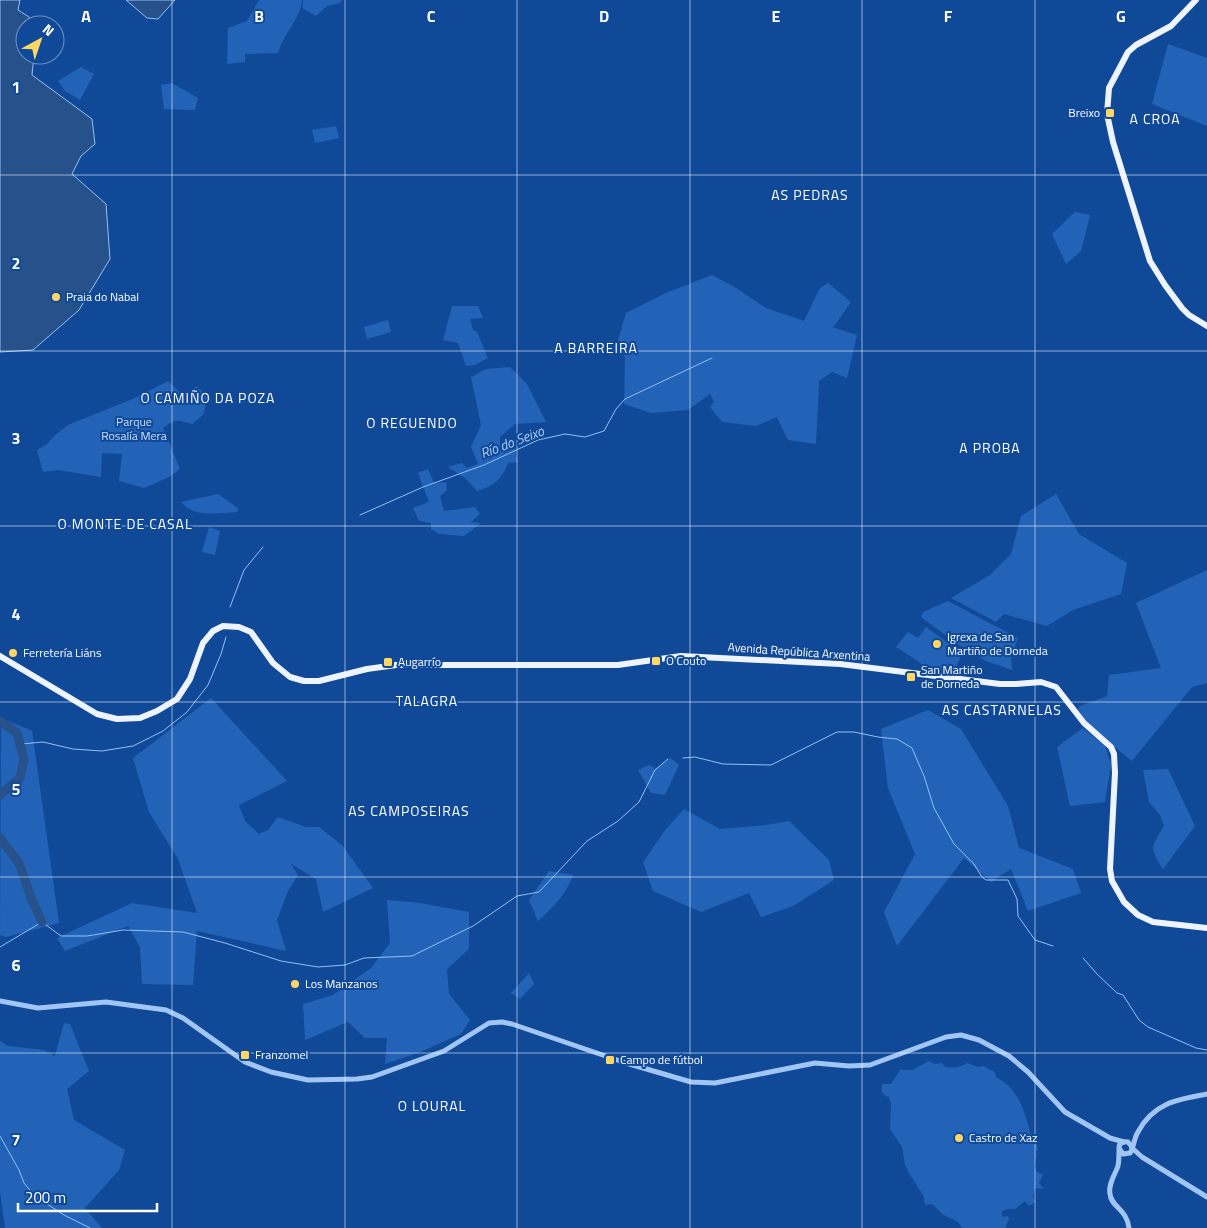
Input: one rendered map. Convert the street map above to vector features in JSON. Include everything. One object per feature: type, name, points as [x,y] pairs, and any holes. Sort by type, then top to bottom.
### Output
[{"type":"main road","points":[[1196,0],[1171,26],[1136,45],[1128,52],[1113,79],[1108,96],[1107,114],[1113,142],[1146,250],[1153,266],[1182,308],[1189,315],[1207,326]]},
{"type":"main road","name":"Avenida República Arxentina","points":[[0,656],[88,709],[108,718],[126,720],[140,718],[171,704],[182,693],[190,680],[203,643],[213,631],[219,627],[228,626],[239,627],[251,632],[280,670],[296,679],[311,682],[367,669],[396,665],[618,664],[680,656],[840,664],[1000,684],[1048,683],[1062,692],[1084,723],[1107,742],[1114,754],[1115,773],[1110,860],[1112,881],[1117,892],[1132,910],[1145,919],[1167,924],[1207,928]]},
{"type":"street","points":[[0,1001],[38,1008],[106,1002],[166,1010],[183,1018],[245,1062],[271,1072],[308,1080],[357,1080],[372,1078],[444,1051],[482,1026],[495,1022],[512,1024],[636,1066],[691,1082],[702,1083],[715,1083],[815,1063],[849,1066],[870,1064],[946,1037],[961,1035],[979,1040],[1009,1056],[1028,1072],[1065,1112],[1110,1138],[1130,1143],[1142,1157],[1207,1197]]},
{"type":"street","points":[[1118,1165],[1128,1154],[1138,1132],[1151,1114],[1161,1106],[1172,1101],[1207,1094]]},
{"type":"street","points":[[1129,1228],[1127,1216],[1114,1202],[1110,1194],[1110,1187],[1118,1165],[1120,1144],[1138,1132]]},
{"type":"street","points":[[1110,1138],[1121,1153],[1142,1157]]},
{"type":"green space","points":[[259,0],[302,0],[295,21],[280,46],[278,53],[245,54],[245,62],[227,64],[228,28],[247,21]]},
{"type":"green space","points":[[303,0],[342,0],[340,3],[327,6],[316,16],[302,8]]},
{"type":"green space","points":[[1168,44],[1207,58],[1207,126],[1152,104]]},
{"type":"green space","points":[[81,67],[94,74],[80,100],[65,91],[58,81]]},
{"type":"green space","points":[[172,83],[198,98],[195,110],[164,109],[161,85]]},
{"type":"green space","points":[[336,126],[339,138],[315,143],[312,130]]},
{"type":"green space","points":[[1075,212],[1090,215],[1081,251],[1066,264],[1052,234]]},
{"type":"green space","points":[[712,275],[766,308],[804,321],[820,288],[828,283],[851,302],[832,327],[857,335],[847,378],[832,372],[819,381],[816,444],[788,440],[777,417],[756,426],[722,422],[710,407],[714,402],[710,394],[688,410],[651,413],[624,404],[625,358],[618,340],[626,313],[666,293]]},
{"type":"green space","points":[[452,306],[478,306],[483,318],[470,319],[473,330],[477,332],[488,358],[475,365],[466,366],[458,343],[443,340]]},
{"type":"green space","points":[[388,320],[391,332],[367,339],[364,327]]},
{"type":"green space","points":[[510,367],[527,384],[546,422],[515,424],[500,437],[500,450],[515,449],[518,462],[508,463],[497,481],[477,491],[465,478],[448,467],[462,463],[467,468],[478,464],[471,447],[481,425],[471,377],[486,369]]},
{"type":"green space","name":"Parque Rosalía Mera","points":[[168,381],[185,397],[196,386],[207,396],[204,414],[192,424],[177,421],[163,428],[180,469],[171,476],[144,488],[119,481],[122,454],[102,453],[101,477],[57,470],[43,472],[37,450],[46,445],[68,425],[135,398]]},
{"type":"green space","points":[[428,469],[434,483],[446,482],[447,490],[440,496],[444,511],[475,507],[480,514],[471,522],[481,523],[464,536],[439,534],[431,529],[431,523],[419,521],[413,508],[429,502],[418,473]]},
{"type":"green space","points":[[218,494],[239,509],[237,512],[200,512],[187,507],[181,502]]},
{"type":"green space","points":[[1056,494],[1079,534],[1127,563],[1121,594],[1073,610],[1047,626],[1004,614],[996,622],[951,598],[990,575],[1011,554],[1021,516]]},
{"type":"green space","points":[[209,527],[220,531],[215,555],[202,552]]},
{"type":"green space","points":[[1207,570],[1207,683],[1192,687],[1132,761],[1094,729],[1078,709],[1080,706],[1107,696],[1109,675],[1161,668],[1136,603]]},
{"type":"green space","points":[[948,601],[1018,638],[1011,658],[1012,670],[986,661],[956,643],[921,617],[923,612]]},
{"type":"green space","points":[[926,627],[962,653],[953,675],[931,669],[896,647],[908,632],[918,638]]},
{"type":"green space","points":[[211,698],[287,781],[239,805],[245,821],[259,834],[268,830],[278,817],[306,827],[319,827],[342,845],[373,888],[323,912],[316,879],[291,864],[298,875],[288,891],[277,920],[286,951],[197,931],[193,985],[142,984],[140,947],[128,926],[65,951],[57,938],[132,903],[197,913],[178,859],[149,812],[133,758]]},
{"type":"green space","points":[[928,710],[961,729],[1008,806],[1019,848],[1073,869],[1081,893],[1028,911],[1011,869],[991,882],[964,858],[897,946],[884,912],[915,854],[888,788],[881,729]]},
{"type":"green space","points":[[1,718],[32,731],[59,923],[6,937],[0,935]]},
{"type":"green space","points":[[1083,728],[1105,746],[1111,764],[1105,802],[1070,806],[1057,747]]},
{"type":"green space","points":[[670,758],[679,765],[665,795],[651,793],[638,770],[649,765],[656,769]]},
{"type":"green space","points":[[1168,769],[1195,826],[1163,869],[1155,856],[1153,848],[1164,826],[1160,815],[1149,802],[1143,770]]},
{"type":"green space","points":[[684,809],[720,829],[789,821],[829,860],[834,880],[793,906],[761,917],[749,893],[701,912],[653,891],[643,862],[666,829]]},
{"type":"green space","points":[[549,871],[573,875],[563,895],[538,921],[529,900]]},
{"type":"green space","points":[[387,900],[420,903],[469,912],[469,949],[447,969],[449,994],[470,1020],[461,1034],[420,1052],[385,1064],[387,1038],[365,1038],[348,1022],[305,1040],[303,1004],[333,995],[371,968],[390,943]]},
{"type":"green space","points":[[529,973],[534,984],[520,999],[511,993]]},
{"type":"green space","points":[[64,1023],[70,1024],[89,1071],[67,1089],[74,1120],[125,1150],[119,1170],[85,1208],[102,1228],[5,1228],[0,1191],[0,1041],[8,1046],[44,1050],[55,1056]]},
{"type":"green space","points":[[929,1061],[935,1064],[942,1063],[945,1067],[959,1067],[967,1063],[978,1067],[983,1066],[995,1072],[996,1077],[1012,1089],[1022,1105],[1033,1143],[1037,1143],[1038,1150],[1035,1152],[1037,1154],[1034,1165],[1036,1171],[1043,1175],[1039,1183],[1044,1189],[1035,1188],[1033,1197],[1036,1202],[1029,1206],[1025,1201],[1015,1209],[1002,1211],[1002,1217],[1008,1216],[1009,1219],[1005,1228],[962,1228],[958,1222],[941,1213],[931,1204],[926,1205],[924,1197],[905,1165],[902,1147],[890,1129],[891,1104],[889,1097],[882,1092],[882,1084],[891,1084],[900,1070],[912,1070]]},
{"type":"shaded area","points":[[0,0],[20,0],[18,10],[26,15],[15,15],[15,65],[33,65],[32,75],[92,119],[95,144],[81,156],[72,174],[106,204],[110,259],[79,310],[33,350],[0,352]]},
{"type":"shaded area","points":[[126,0],[175,0],[158,19],[147,18]]},
{"type":"waterway","name":"Río do Seixo","points":[[360,515],[423,487],[484,465],[538,440],[565,434],[585,437],[604,431],[616,409],[625,399],[712,358]]},
{"type":"waterway","name":"Río do Seixo","points":[[230,607],[244,570],[263,547]]},
{"type":"waterway","name":"Río do Seixo","points":[[21,744],[43,742],[73,749],[102,751],[133,746],[163,731],[187,712],[208,685],[226,637]]},
{"type":"waterway","points":[[0,721],[17,733],[24,759],[20,778],[0,795]]},
{"type":"waterway","points":[[683,758],[695,757],[723,764],[771,765],[837,732],[854,732],[897,739],[912,748],[924,776],[934,808],[954,844],[974,864],[986,880],[1008,880],[1017,899],[1018,916],[1035,940],[1053,946]]},
{"type":"waterway","points":[[0,947],[42,922],[61,936],[87,936],[123,930],[183,932],[281,961],[318,967],[345,965],[364,958],[412,956],[473,926],[517,896],[539,892],[587,841],[618,821],[639,802],[655,770],[668,759]]},
{"type":"waterway","points":[[0,838],[19,863],[42,922]]},
{"type":"waterway","points":[[1083,958],[1117,993],[1123,995],[1139,1020],[1148,1027],[1196,1048],[1207,1050]]},
{"type":"waterway","points":[[0,1136],[24,1183],[36,1197],[64,1215],[90,1228]]},
{"type":"place","name":"Breixo","points":[[1110,113]]},
{"type":"place","name":"Praia do Nabal","points":[[56,297]]},
{"type":"place","name":"Igrexa de San Martiño de Dorneda","points":[[937,644]]},
{"type":"place","name":"Ferretería Liáns","points":[[13,653]]},
{"type":"place","name":"O Couto","points":[[656,661]]},
{"type":"place","name":"Augarrío","points":[[388,662]]},
{"type":"place","name":"San Martiño de Dorneda","points":[[911,677]]},
{"type":"place","name":"Los Manzanos","points":[[295,984]]},
{"type":"place","name":"Franzomel","points":[[245,1055]]},
{"type":"place","name":"Campo de fútbol","points":[[610,1060]]},
{"type":"place","name":"Castro de Xaz","points":[[959,1138]]},
{"type":"district","name":"A CROA","points":[[1155,119]]},
{"type":"district","name":"AS PEDRAS","points":[[810,195]]},
{"type":"district","name":"A BARREIRA","points":[[596,348]]},
{"type":"district","name":"O CAMIÑO DA POZA","points":[[208,398]]},
{"type":"district","name":"O REGUENDO","points":[[412,423]]},
{"type":"district","name":"A PROBA","points":[[990,448]]},
{"type":"district","name":"O MONTE DE CASAL","points":[[125,524]]},
{"type":"district","name":"TALAGRA","points":[[427,701]]},
{"type":"district","name":"AS CASTARNELAS","points":[[1002,710]]},
{"type":"district","name":"AS CAMPOSEIRAS","points":[[409,811]]},
{"type":"district","name":"O LOURAL","points":[[432,1106]]}]
